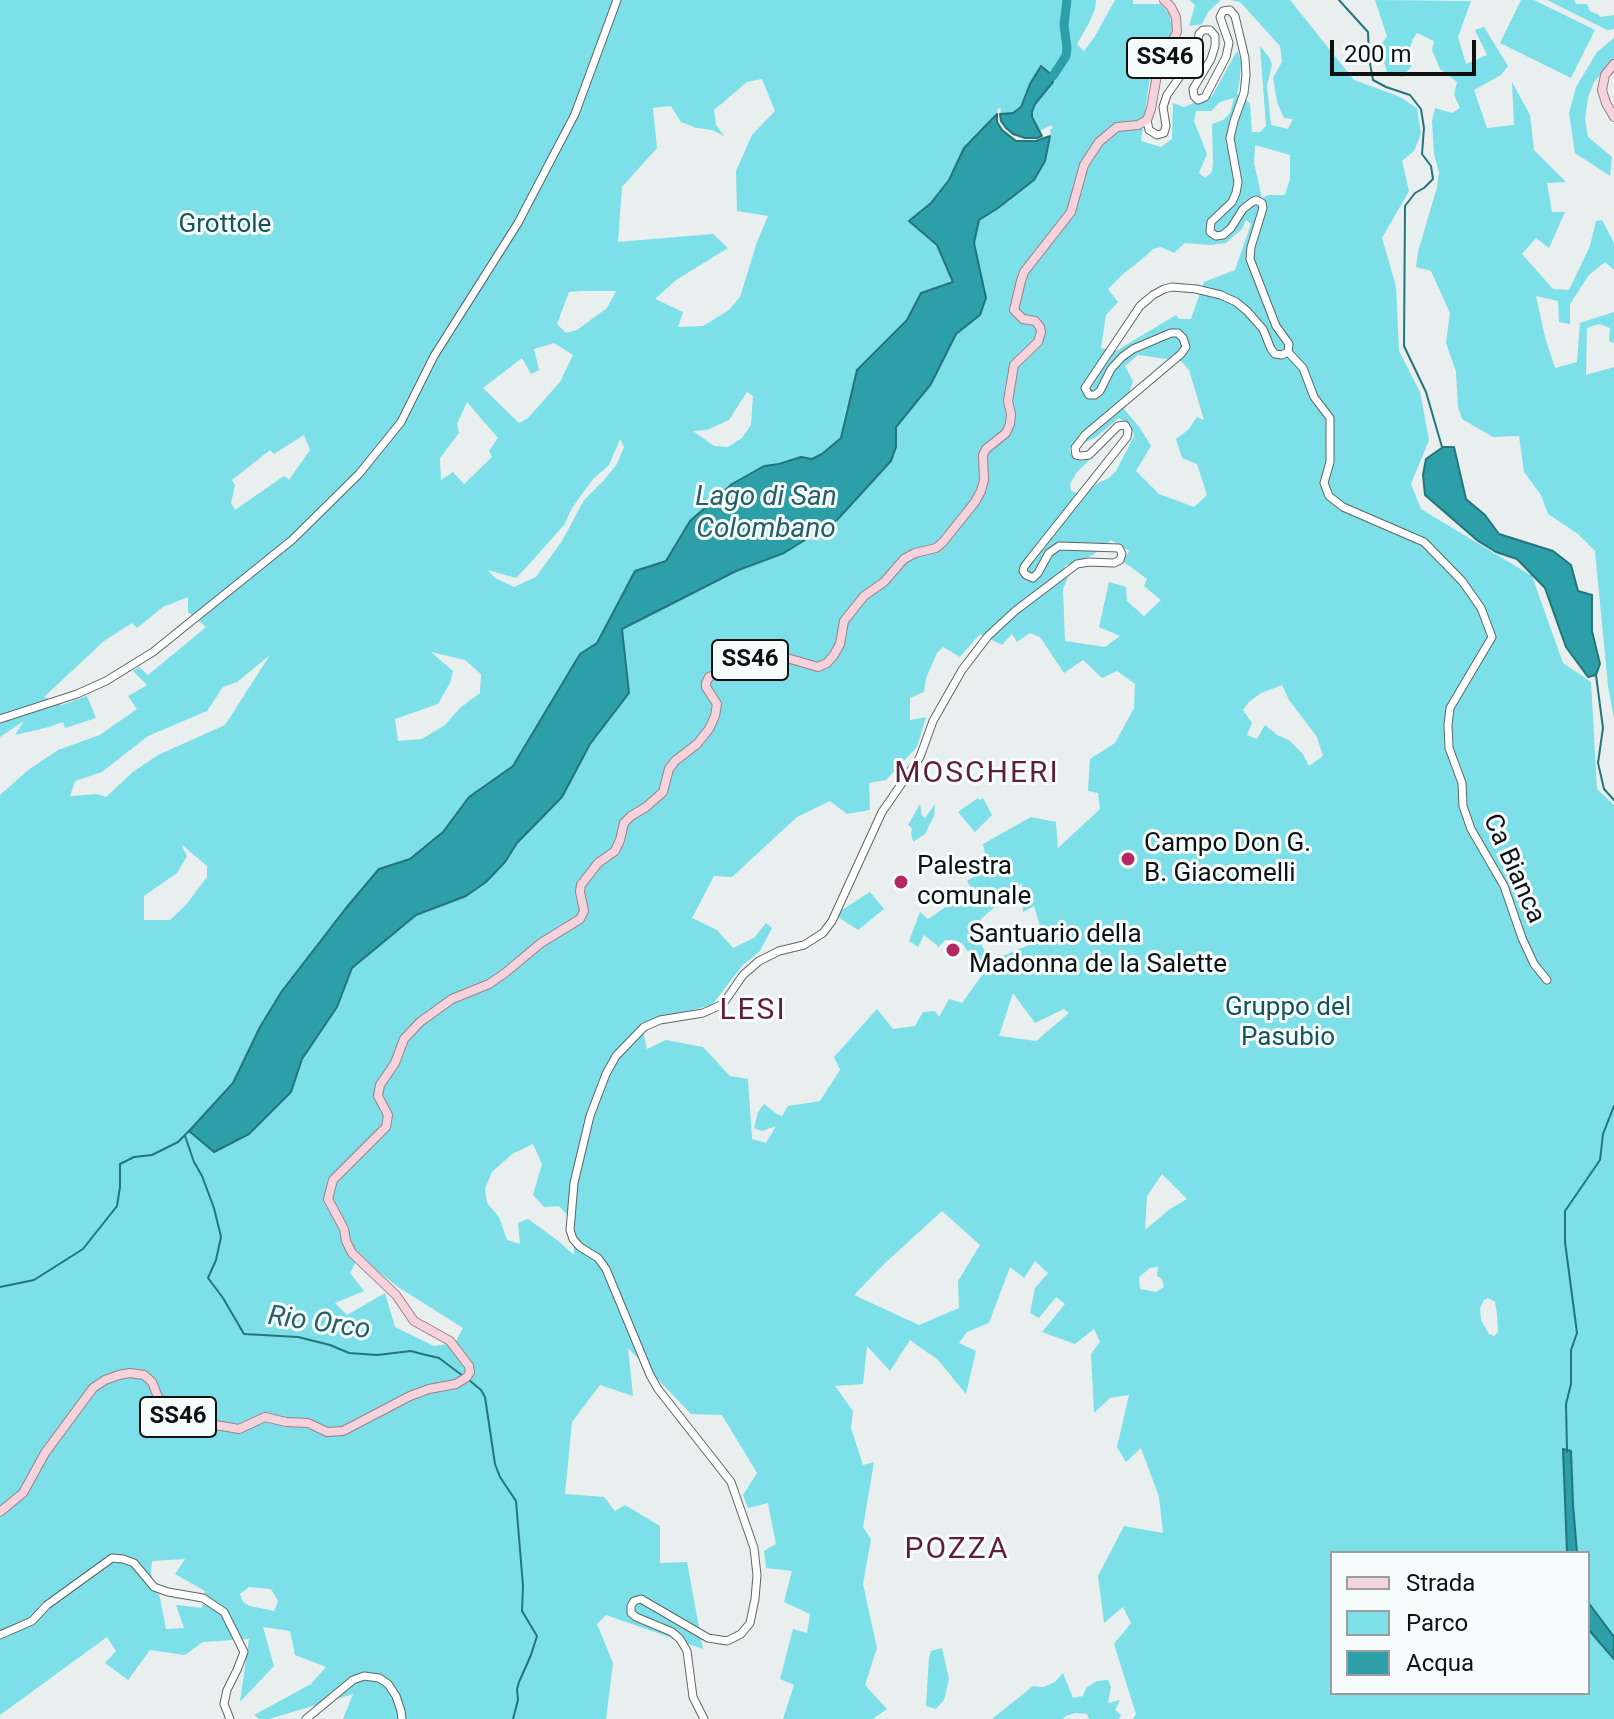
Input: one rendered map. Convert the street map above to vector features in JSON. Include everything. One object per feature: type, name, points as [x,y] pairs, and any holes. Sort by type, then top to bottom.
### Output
[{"type":"main road","name":"SS46","points":[[0,1512],[23,1493],[45,1453],[93,1388],[119,1375],[144,1375],[152,1382],[162,1407],[186,1420],[239,1429],[265,1417],[308,1423],[327,1432],[343,1431],[410,1396],[456,1384],[470,1372],[467,1361],[450,1341],[414,1321],[396,1295],[352,1253],[344,1229],[328,1199],[333,1180],[386,1127],[388,1115],[378,1096],[380,1085],[395,1063],[404,1039],[420,1022],[452,999],[489,984],[541,943],[580,919],[584,911],[581,885],[598,863],[615,851],[624,823],[663,792],[669,769],[709,729],[717,704],[706,687],[709,677],[757,657],[773,654],[818,667],[827,663],[840,644],[844,621],[864,596],[884,582],[904,559],[936,548],[975,502],[984,480],[983,455],[1006,433],[1010,424],[1008,401],[1014,365],[1038,342],[1041,332],[1035,321],[1023,319],[1014,310],[1024,272],[1071,212],[1084,165],[1099,142],[1117,127],[1138,125],[1147,120],[1158,69],[1177,32],[1176,17],[1164,0]]},
{"type":"main road","points":[[1614,64],[1605,75],[1602,90],[1614,117]]},
{"type":"street","points":[[0,719],[77,694],[106,681],[153,652],[292,540],[359,474],[401,422],[434,356],[518,223],[575,114],[617,0]]},
{"type":"street","points":[[704,1719],[693,1697],[687,1651],[680,1639],[672,1632],[636,1617],[631,1613],[631,1606],[641,1599],[708,1638],[727,1641],[741,1634],[750,1623],[755,1599],[756,1560],[731,1482],[658,1389],[606,1269],[598,1258],[573,1239],[570,1230],[574,1183],[581,1148],[606,1074],[616,1056],[644,1027],[660,1020],[703,1013],[723,1004],[743,975],[759,961],[779,951],[804,945],[823,933],[832,921],[882,812],[920,757],[933,721],[962,670],[987,638],[1015,611],[1077,564],[1114,563],[1120,560],[1122,554],[1119,548],[1059,546],[1049,553],[1033,578],[1023,571],[1127,437],[1128,430],[1125,425],[1118,426],[1089,455],[1076,455],[1075,448],[1085,435],[1186,347],[1178,333],[1171,333],[1133,349],[1111,369],[1100,391],[1089,395],[1085,388],[1140,306],[1153,295],[1172,287],[1221,295],[1247,311],[1263,329],[1275,354],[1288,352],[1289,344],[1276,326],[1250,259],[1262,203],[1256,200],[1243,209],[1223,235],[1216,236],[1210,232],[1211,222],[1232,202],[1238,182],[1230,138],[1244,93],[1246,75],[1235,16],[1230,10],[1223,11],[1220,17],[1229,43],[1226,57],[1205,97],[1198,100],[1193,89],[1215,46],[1215,36],[1210,30],[1199,34],[1197,49],[1167,95],[1163,107],[1164,133],[1157,135],[1149,130],[1147,120]]},
{"type":"street","name":"Ca Bianca","points":[[1288,352],[1303,368],[1314,397],[1330,418],[1330,462],[1324,483],[1329,496],[1343,507],[1424,542],[1462,581],[1481,608],[1492,637],[1450,708],[1449,748],[1462,783],[1463,806],[1471,829],[1500,877],[1534,964],[1547,980]]},
{"type":"street","points":[[0,1635],[32,1621],[47,1605],[112,1558],[134,1563],[154,1587],[203,1598],[224,1612],[244,1652],[224,1704],[230,1719]]},
{"type":"street","points":[[306,1719],[353,1680],[364,1676],[379,1678],[388,1684],[396,1696],[402,1719]]},
{"type":"green space","name":"Gruppo del Pasubio","points":[[0,0],[1096,0],[1089,23],[1077,44],[1084,51],[1115,0],[1133,0],[1133,4],[1160,4],[1169,13],[1172,27],[1170,42],[1155,61],[1149,83],[1141,141],[1161,147],[1172,139],[1173,103],[1184,107],[1212,96],[1237,51],[1241,60],[1237,94],[1250,103],[1252,132],[1260,132],[1266,126],[1260,46],[1272,65],[1267,86],[1271,125],[1288,129],[1293,119],[1284,118],[1277,102],[1273,78],[1282,62],[1280,46],[1240,2],[1230,0],[1290,0],[1354,80],[1398,96],[1417,108],[1421,134],[1414,151],[1402,161],[1409,191],[1382,238],[1396,286],[1399,351],[1420,392],[1429,440],[1411,484],[1421,509],[1532,576],[1563,663],[1591,682],[1597,789],[1614,805],[1614,1637],[1590,1605],[1590,1551],[1577,1551],[1571,1451],[1563,1449],[1567,1551],[1330,1551],[1330,1695],[1590,1695],[1590,1631],[1614,1659],[1614,1719],[1133,1719],[1136,1714],[1114,1644],[1131,1623],[1123,1607],[1104,1623],[1098,1576],[1124,1526],[1163,1533],[1159,1497],[1141,1448],[1126,1462],[1117,1447],[1129,1395],[1110,1398],[1094,1413],[1091,1354],[1100,1342],[1094,1329],[1075,1344],[1042,1332],[1065,1304],[1056,1297],[1039,1318],[1030,1313],[1035,1288],[1048,1273],[1035,1261],[1024,1278],[1010,1267],[989,1323],[967,1332],[959,1343],[976,1351],[966,1394],[938,1360],[910,1340],[890,1371],[867,1346],[863,1384],[835,1386],[853,1411],[851,1428],[863,1465],[874,1462],[863,1527],[871,1539],[863,1584],[877,1648],[865,1685],[887,1709],[873,1719],[783,1719],[794,1685],[780,1679],[793,1629],[807,1633],[810,1614],[784,1602],[792,1571],[766,1568],[764,1551],[776,1544],[768,1503],[748,1508],[743,1495],[757,1473],[722,1415],[691,1414],[628,1348],[633,1396],[600,1385],[572,1422],[565,1494],[604,1497],[615,1511],[625,1505],[660,1526],[660,1563],[687,1562],[703,1649],[606,1615],[597,1624],[613,1663],[606,1719],[343,1719],[353,1694],[269,1719],[259,1719],[254,1715],[311,1684],[326,1667],[295,1655],[290,1631],[263,1627],[274,1666],[240,1702],[249,1639],[203,1642],[185,1655],[150,1650],[128,1680],[105,1663],[116,1651],[107,1637],[0,1715],[0,795],[27,771],[58,750],[100,735],[137,709],[128,696],[147,685],[133,671],[139,667],[148,675],[206,627],[188,612],[188,597],[163,607],[137,628],[132,623],[104,641],[44,697],[62,705],[87,696],[96,718],[65,728],[63,722],[15,735],[24,721],[0,737]],"holes":[[[1042,66],[1049,88],[1035,105],[1032,117],[1040,131],[1051,125],[1053,128],[1050,130],[1045,161],[1034,180],[979,220],[974,243],[986,298],[980,315],[956,334],[931,384],[896,427],[896,447],[891,462],[837,520],[785,553],[736,571],[622,629],[629,693],[590,744],[562,797],[517,843],[505,862],[486,882],[466,896],[416,915],[352,968],[337,1007],[302,1059],[291,1092],[189,1131],[233,1083],[260,1027],[282,991],[379,870],[410,859],[443,832],[469,797],[513,766],[579,654],[597,643],[635,571],[666,561],[690,521],[764,466],[801,457],[812,459],[841,438],[857,370],[907,320],[921,293],[953,282],[937,245],[909,221],[931,203],[949,180],[964,148],[997,114],[998,108],[1001,109],[1000,114],[1006,115],[1021,107],[1030,84]],[[762,79],[775,111],[752,135],[736,171],[737,211],[768,216],[740,297],[729,310],[703,326],[678,327],[683,312],[655,299],[676,280],[728,248],[713,234],[618,242],[622,187],[657,148],[653,108],[671,106],[681,122],[724,136],[716,125],[714,110],[747,82]],[[1234,98],[1230,113],[1212,124],[1212,172],[1205,178],[1199,173],[1207,154],[1194,121],[1196,111],[1211,111],[1220,102]],[[1255,145],[1290,155],[1290,179],[1285,195],[1262,198],[1254,163]],[[1246,220],[1251,224],[1235,270],[1204,282],[1191,319],[1179,319],[1176,315],[1116,351],[1101,348],[1106,315],[1118,302],[1108,289],[1123,274],[1153,249],[1161,247],[1174,253],[1185,243],[1226,243],[1242,229]],[[616,291],[607,308],[577,330],[566,333],[557,324],[569,292]],[[554,343],[573,355],[560,382],[528,418],[519,423],[483,388],[522,358],[531,374],[539,370],[534,349]],[[1138,355],[1181,361],[1189,370],[1204,420],[1197,417],[1188,430],[1176,439],[1182,458],[1197,464],[1207,495],[1194,507],[1159,494],[1136,471],[1151,446],[1124,409],[1133,381],[1125,366]],[[747,392],[753,396],[751,425],[742,438],[728,447],[714,446],[693,431],[707,430],[729,420]],[[467,402],[498,438],[489,451],[492,457],[464,484],[453,472],[441,480],[440,458],[459,433],[457,424]],[[1119,418],[1130,424],[1134,436],[1116,471],[1085,495],[1071,491],[1070,484],[1108,439],[1088,458],[1082,461],[1073,459],[1069,448],[1095,438]],[[304,435],[310,450],[289,480],[284,476],[235,510],[231,503],[235,485],[232,480],[270,450],[274,454]],[[620,439],[624,447],[617,464],[584,500],[562,541],[536,577],[514,587],[495,578],[488,570],[516,578],[564,525],[593,479],[609,465]],[[1111,540],[1129,551],[1124,562],[1147,579],[1144,586],[1161,600],[1144,616],[1127,601],[1126,587],[1109,582],[1099,627],[1120,636],[1105,647],[1065,641],[1063,589],[1069,575],[1064,566],[1093,555]],[[1030,633],[1040,637],[1064,673],[1083,660],[1102,678],[1117,671],[1135,684],[1134,708],[1115,743],[1090,759],[1088,791],[1098,793],[1100,809],[1058,848],[1056,822],[1031,817],[983,844],[988,868],[967,881],[972,889],[928,919],[920,912],[909,941],[918,947],[924,935],[938,948],[945,940],[962,943],[983,974],[962,1003],[949,999],[939,1017],[935,1011],[923,1012],[915,1026],[893,1029],[877,1009],[834,1057],[840,1070],[820,1101],[788,1106],[782,1116],[764,1104],[758,1112],[754,1128],[762,1131],[776,1126],[766,1143],[752,1139],[748,1079],[730,1076],[703,1047],[666,1040],[647,1049],[641,1023],[712,1005],[743,965],[760,951],[772,928],[766,923],[754,938],[733,948],[717,930],[692,918],[714,876],[732,877],[797,817],[830,801],[847,814],[870,810],[869,783],[886,780],[917,747],[926,717],[910,720],[910,698],[924,692],[926,678],[943,647],[960,657],[980,634],[1002,645],[1012,634],[1017,642]],[[431,652],[465,660],[481,674],[480,693],[460,708],[445,725],[422,739],[398,741],[395,719],[438,704],[453,671]],[[270,655],[225,725],[158,755],[133,772],[106,797],[97,794],[70,796],[75,781],[102,772],[148,736],[207,711],[223,687],[237,682]],[[1282,685],[1289,700],[1317,737],[1323,756],[1309,766],[1303,754],[1289,740],[1265,725],[1257,739],[1247,735],[1252,723],[1243,710],[1261,693]],[[181,844],[207,866],[207,877],[170,920],[144,920],[144,896],[177,873],[187,856]],[[1022,883],[1023,912],[1034,906],[1044,939],[990,961],[980,942],[981,919]],[[1013,993],[1035,1023],[1064,1009],[1069,1013],[1036,1041],[999,1036]],[[533,1144],[542,1164],[533,1195],[544,1207],[559,1206],[573,1221],[574,1255],[528,1219],[518,1223],[520,1244],[507,1240],[499,1217],[487,1203],[485,1189],[492,1172],[512,1154]],[[1162,1174],[1187,1199],[1145,1230],[1147,1196]],[[942,1211],[980,1245],[958,1281],[959,1308],[919,1325],[854,1295]],[[359,1256],[398,1287],[463,1328],[455,1343],[434,1346],[395,1327],[385,1293],[347,1315],[335,1303],[364,1291],[350,1273]],[[1158,1267],[1157,1276],[1162,1279],[1164,1287],[1156,1292],[1140,1289],[1139,1277],[1150,1268]],[[1488,1298],[1495,1302],[1498,1332],[1494,1336],[1489,1334],[1481,1320],[1480,1308]],[[185,1559],[175,1574],[205,1591],[202,1608],[176,1605],[184,1628],[166,1629],[151,1574],[152,1561]],[[249,1587],[271,1589],[278,1601],[274,1611],[243,1602],[240,1594]]]},
{"type":"green space","points":[[1189,0],[1221,0],[1208,12],[1202,24],[1189,26],[1195,5]]},
{"type":"green space","points":[[1375,0],[1471,1],[1458,37],[1466,64],[1487,55],[1475,30],[1484,27],[1508,66],[1501,75],[1474,90],[1487,128],[1514,125],[1512,82],[1530,115],[1534,150],[1566,182],[1547,183],[1552,212],[1565,212],[1549,248],[1536,238],[1522,254],[1553,289],[1569,290],[1590,246],[1596,221],[1602,220],[1614,243],[1614,270],[1605,262],[1589,275],[1570,304],[1570,324],[1559,322],[1558,301],[1536,296],[1555,368],[1577,362],[1580,323],[1614,312],[1614,343],[1609,341],[1610,328],[1599,324],[1587,328],[1586,375],[1614,367],[1614,719],[1595,551],[1578,534],[1548,514],[1541,495],[1524,472],[1519,436],[1493,437],[1462,419],[1458,407],[1456,372],[1446,343],[1450,313],[1431,271],[1416,267],[1439,173],[1434,154],[1432,121],[1435,108],[1452,113],[1460,108],[1454,95],[1457,82],[1440,69],[1432,50],[1434,41],[1417,33],[1409,51],[1412,65],[1403,77],[1387,73],[1380,46],[1387,36]]},
{"type":"green space","points":[[1521,0],[1534,0],[1595,30],[1571,78],[1500,43]]},
{"type":"green space","points":[[1547,0],[1574,0],[1576,4],[1587,4],[1590,11],[1600,17],[1614,15],[1614,29],[1607,30]]},
{"type":"green space","points":[[1614,38],[1614,58],[1594,82],[1585,119],[1588,137],[1612,157],[1610,176],[1575,153],[1569,113],[1576,87],[1597,52]]},
{"type":"green space","points":[[978,798],[983,798],[992,815],[975,832],[958,812]]},
{"type":"green space","points":[[920,804],[925,818],[935,804],[934,816],[925,834],[913,842],[912,828],[908,825]]},
{"type":"green space","points":[[870,892],[884,909],[858,930],[838,917],[842,910]]},
{"type":"green space","points":[[942,1648],[949,1679],[944,1700],[936,1709],[926,1706],[929,1658],[931,1651]]},
{"type":"green space","points":[[1063,1673],[1073,1698],[1083,1696],[1086,1688],[1097,1681],[1108,1680],[1111,1687],[1108,1703],[1120,1700],[1115,1710],[1121,1715],[1119,1719],[1089,1719],[1087,1714],[1075,1713],[1063,1719],[992,1719],[1033,1686],[1043,1687],[1055,1682]]},
{"type":"water","points":[[1041,66],[1053,76],[1053,82],[1032,112],[1042,136],[1025,138],[1006,128],[1000,114],[1013,113],[1021,107]]},
{"type":"water","name":"Lago di San Colombano","points":[[997,114],[1002,130],[1016,141],[1036,141],[1050,136],[1045,161],[1034,180],[979,220],[974,243],[986,298],[980,315],[956,334],[931,384],[896,427],[896,447],[891,461],[837,520],[784,553],[736,571],[622,629],[629,693],[590,744],[562,797],[517,843],[505,862],[486,882],[466,896],[416,915],[352,968],[337,1007],[302,1059],[291,1092],[249,1134],[214,1152],[189,1131],[233,1083],[260,1027],[282,991],[379,869],[410,859],[443,832],[469,797],[513,766],[580,654],[597,643],[635,571],[666,561],[690,521],[732,484],[764,466],[801,457],[812,459],[841,438],[857,370],[907,320],[921,293],[953,282],[937,245],[909,221],[931,203],[949,180],[964,148]]},
{"type":"water","points":[[1443,447],[1454,447],[1466,499],[1485,515],[1499,534],[1553,551],[1571,565],[1578,591],[1592,595],[1592,631],[1600,664],[1596,675],[1588,677],[1566,647],[1545,588],[1517,559],[1496,552],[1478,541],[1425,495],[1423,475],[1426,459]]},
{"type":"water","points":[[1563,1449],[1571,1451],[1577,1551],[1567,1551]]},
{"type":"water","points":[[1590,1605],[1614,1637],[1614,1659],[1590,1631]]},
{"type":"waterway","points":[[1053,76],[1066,56],[1064,25],[1067,0]]},
{"type":"waterway","points":[[1339,0],[1368,32],[1373,80],[1410,95],[1421,109],[1424,128],[1422,154],[1431,166],[1433,179],[1415,193],[1405,206],[1404,346],[1426,392],[1442,447]]},
{"type":"waterway","points":[[1596,675],[1603,728],[1598,763],[1604,789],[1614,800]]},
{"type":"waterway","points":[[1567,1452],[1566,1404],[1571,1384],[1571,1350],[1577,1333],[1565,1242],[1565,1211],[1600,1160],[1603,1134],[1614,1106]]},
{"type":"waterway","points":[[0,1287],[34,1280],[83,1249],[117,1206],[120,1164],[134,1157],[152,1155],[178,1142],[189,1131]]},
{"type":"waterway","name":"Rio Orco","points":[[185,1136],[214,1208],[221,1237],[208,1278],[244,1334],[298,1337],[349,1353],[377,1355],[411,1351],[439,1358],[463,1376]]},
{"type":"waterway","name":"Rio Orco","points":[[469,1380],[485,1397],[495,1464],[516,1501],[522,1611],[537,1636],[519,1682],[513,1719]]},
{"type":"place","name":"Campo Don G. B. Giacomelli","points":[[1128,859]]},
{"type":"place","name":"Palestra comunale","points":[[901,882]]},
{"type":"place","name":"Santuario della Madonna de la Salette","points":[[953,950]]},
{"type":"district","name":"MOSCHERI","points":[[977,774]]},
{"type":"district","name":"LESI","points":[[753,1011]]},
{"type":"district","name":"POZZA","points":[[957,1550]]},
{"type":"park label","name":"Grottole","points":[[225,225]]}]
